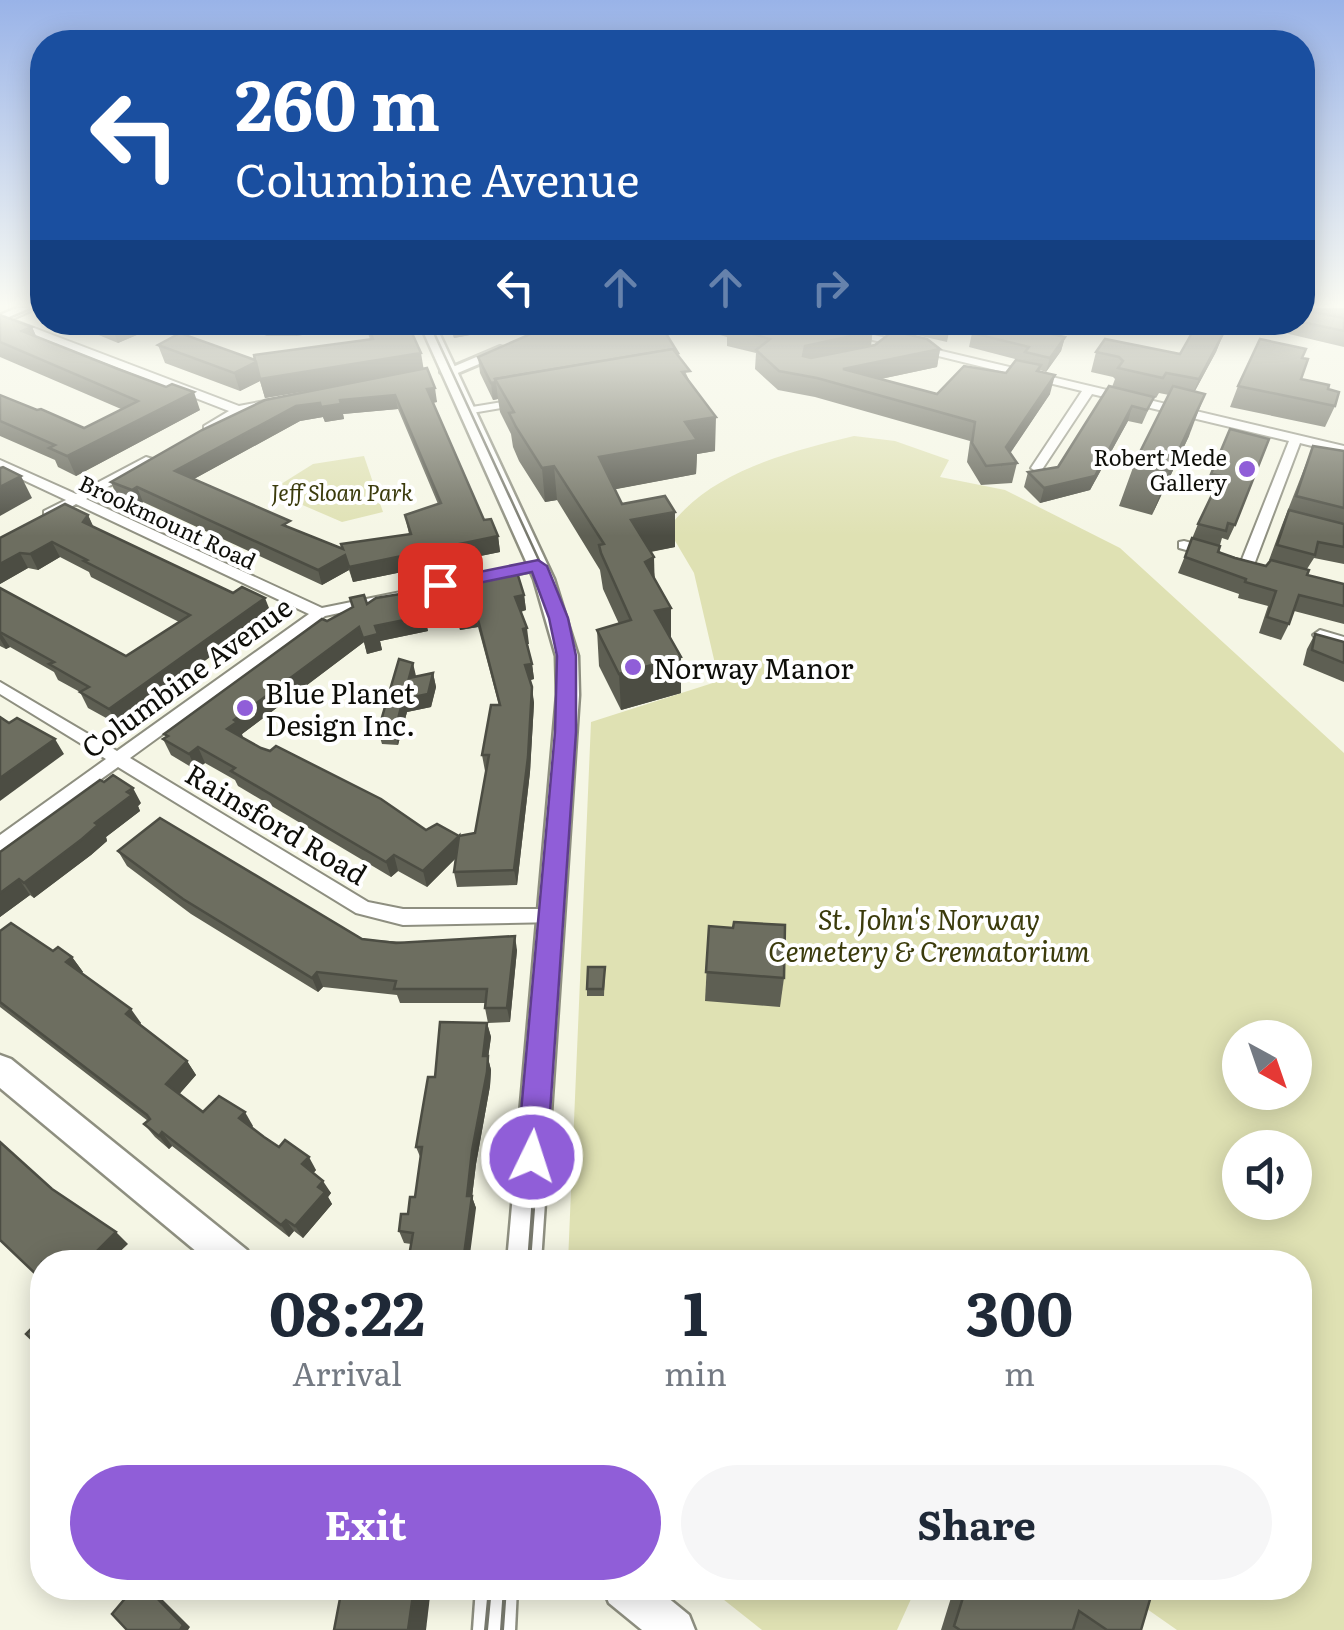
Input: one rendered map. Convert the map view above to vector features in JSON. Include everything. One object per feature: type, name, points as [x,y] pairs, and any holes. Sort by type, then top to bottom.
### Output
[{"type":"main road","points":[[454,384],[538,566],[558,618],[566,656],[568,695],[525,1250]]},
{"type":"main road","points":[[0,1069],[220,1250]]},
{"type":"main road","points":[[494,1630],[496,1600]]},
{"type":"main road","points":[[638,1600],[674,1630]]},
{"type":"street","points":[[170,384],[238,410]]},
{"type":"street","points":[[1064,384],[1344,450]]},
{"type":"street","points":[[1037,468],[1089,390]]},
{"type":"street","points":[[192,438],[238,410],[294,399]]},
{"type":"street","points":[[466,411],[530,400]]},
{"type":"street","points":[[1184,545],[1255,564],[1296,439]]},
{"type":"street","points":[[30,525],[159,455]]},
{"type":"street","name":"Brookmount Road","points":[[0,464],[320,613]]},
{"type":"street","name":"Columbine Avenue","points":[[0,844],[320,613],[338,606],[538,566]]},
{"type":"street","points":[[1320,635],[1344,642]]},
{"type":"street","name":"Rainsford Road","points":[[0,687],[364,908],[402,918],[552,916]]},
{"type":"green space","name":"St. John's Norway Cemetery & Crematorium","points":[[854,436],[895,441],[949,460],[940,477],[1005,490],[1120,548],[1344,753],[1344,1630],[1177,1630],[1134,1600],[1312,1600],[1312,1250],[569,1250],[591,722],[719,681],[694,573],[668,529],[705,493],[751,467]]},
{"type":"green space","name":"Jeff Sloan Park","points":[[364,456],[383,512],[342,522],[270,491],[313,464]]},
{"type":"green space","points":[[724,1600],[911,1600],[897,1630],[762,1630]]},
{"type":"building","points":[[98,384],[172,384],[194,392],[67,456],[49,448],[55,445],[0,421],[0,395],[84,428],[138,401]]},
{"type":"building","points":[[346,384],[433,384],[435,388],[427,389],[484,520],[491,519],[498,536],[349,567],[345,555],[318,570],[137,487],[132,490],[111,482],[202,430],[265,400]],"holes":[[[395,395],[441,503],[405,515],[411,534],[341,544],[343,549],[283,525],[290,521],[175,471],[296,406],[320,403],[321,407],[341,404],[340,400]]]},
{"type":"building","points":[[498,384],[691,384],[716,417],[685,422],[697,440],[599,457],[622,504],[665,496],[675,512],[631,520],[654,557],[645,562],[671,608],[655,611],[681,657],[619,674],[597,630],[631,620],[601,553],[599,545],[604,544],[554,466],[542,468],[509,413],[514,412]]},
{"type":"building","points":[[839,384],[900,384],[937,394],[947,384],[1049,384],[1006,447],[1017,463],[986,466],[972,443],[975,422]]},
{"type":"building","points":[[1325,384],[1339,392],[1335,406],[1238,386]]},
{"type":"building","points":[[1109,386],[1154,397],[1147,410],[1132,406],[1095,476],[1044,488],[1028,472],[1058,467]]},
{"type":"building","points":[[1173,386],[1205,394],[1169,471],[1135,462]]},
{"type":"building","points":[[1230,429],[1269,439],[1235,525],[1228,523],[1226,531],[1198,524],[1221,476],[1211,474]]},
{"type":"building","points":[[1313,446],[1344,451],[1344,508],[1296,496]]},
{"type":"building","points":[[0,468],[21,476],[0,487]]},
{"type":"building","points":[[65,504],[88,515],[83,522],[233,593],[242,587],[265,598],[109,709],[80,692],[89,687],[49,664],[54,662],[0,632],[0,588],[126,656],[190,615],[52,542],[0,564],[0,538]]},
{"type":"building","points":[[1289,510],[1344,524],[1344,547],[1318,542],[1315,555],[1277,545]]},
{"type":"building","points":[[1192,538],[1220,546],[1218,552],[1235,558],[1266,566],[1271,560],[1309,570],[1307,575],[1344,584],[1344,606],[1299,595],[1289,624],[1267,617],[1276,591],[1185,557]]},
{"type":"building","points":[[516,569],[524,595],[515,597],[527,628],[523,629],[532,664],[525,665],[532,687],[514,870],[454,872],[459,836],[423,871],[394,855],[386,862],[231,771],[235,768],[198,747],[189,754],[163,739],[168,736],[164,734],[322,619],[327,621],[353,607],[350,598],[364,595],[367,604],[376,598],[455,585],[454,581]],"holes":[[[455,606],[457,615],[476,612],[500,705],[491,705],[482,755],[489,755],[475,833],[459,836],[437,824],[426,830],[381,799],[276,746],[270,751],[261,748],[227,729],[359,627],[363,638],[378,634],[375,626],[424,616],[423,612]]]},
{"type":"building","points":[[1315,634],[1344,642],[1344,663],[1312,650]]},
{"type":"building","points":[[399,659],[413,663],[409,678],[433,673],[428,694],[403,699],[395,731],[378,731]]},
{"type":"building","points":[[0,717],[9,723],[17,718],[55,739],[0,778]]},
{"type":"building","points":[[113,775],[133,788],[127,792],[132,795],[24,883],[19,879],[0,893],[0,852],[100,780],[104,782]]},
{"type":"building","points":[[160,818],[362,939],[396,943],[515,936],[507,1008],[485,1008],[487,989],[394,989],[396,981],[317,972],[312,978],[183,899],[118,851]]},
{"type":"building","points":[[734,922],[785,925],[784,978],[706,972],[709,926],[733,928]]},
{"type":"building","points":[[11,923],[53,951],[58,947],[72,957],[66,962],[131,1009],[126,1014],[187,1061],[166,1084],[203,1112],[219,1096],[245,1112],[239,1118],[264,1137],[279,1147],[285,1140],[309,1157],[302,1164],[323,1181],[318,1187],[325,1192],[295,1226],[286,1220],[281,1225],[162,1132],[159,1136],[144,1124],[150,1119],[147,1115],[0,1002],[0,931]]},
{"type":"building","points":[[588,967],[605,967],[603,989],[587,989]]},
{"type":"building","points":[[440,1022],[487,1023],[483,1056],[488,1056],[487,1072],[472,1151],[467,1196],[472,1196],[465,1250],[410,1250],[413,1233],[399,1231],[401,1214],[408,1214],[410,1197],[415,1197],[422,1147],[416,1147],[428,1077],[435,1077]]},
{"type":"building","points":[[0,1142],[52,1189],[116,1232],[98,1250],[30,1250],[30,1269],[0,1240]]},
{"type":"building","points":[[124,1600],[159,1600],[183,1625],[180,1630],[127,1630],[112,1614]]},
{"type":"building","points":[[340,1600],[412,1600],[408,1630],[334,1630]]},
{"type":"building","points":[[962,1600],[1150,1600],[1141,1630],[1107,1630],[1079,1611],[1073,1630],[960,1630],[954,1626]]},
{"type":"tram line","points":[[458,384],[556,597],[571,656],[570,734],[537,1159]]},
{"type":"tram line","points":[[530,1250],[537,1156]]},
{"type":"tram line","points":[[486,1630],[489,1600]]},
{"type":"tram line","points":[[502,1630],[504,1600]]},
{"type":"place","name":"Robert Mede Gallery","points":[[1247,469]]},
{"type":"place","name":"Norway Manor","points":[[633,667]]},
{"type":"place","name":"Blue Planet Design Inc.","points":[[245,708]]},
{"type":"route","points":[[440,585],[538,566],[558,618],[566,656],[566,732],[532,1157]]}]
